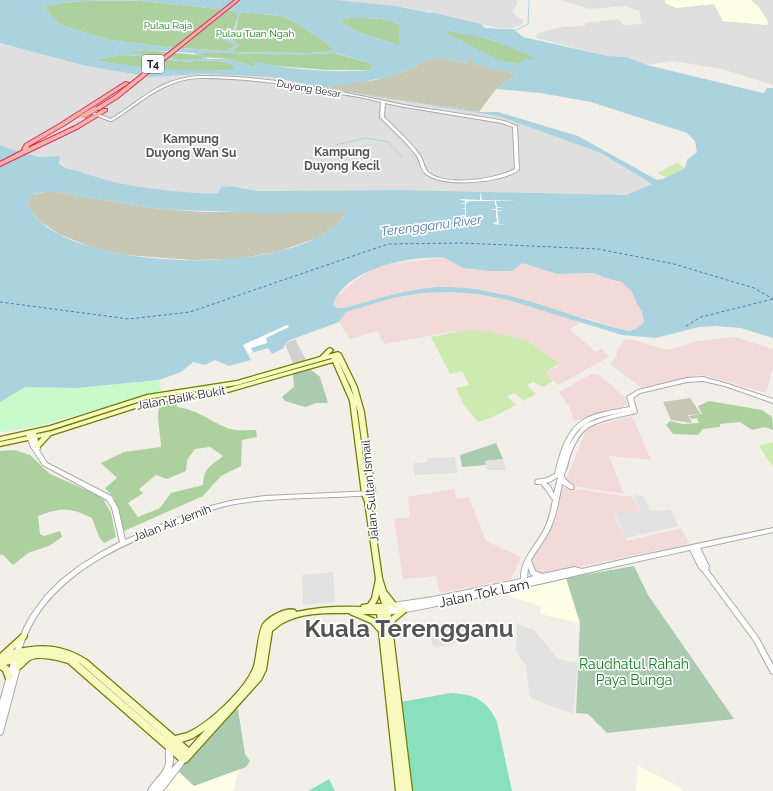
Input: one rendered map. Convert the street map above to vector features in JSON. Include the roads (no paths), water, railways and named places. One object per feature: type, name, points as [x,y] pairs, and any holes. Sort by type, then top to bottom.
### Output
[{"type":"highway","name":"T4","points":[[217,15],[234,0]]},
{"type":"highway","name":"T4","points":[[130,84],[154,67],[237,0]]},
{"type":"highway","name":"T4","points":[[130,84],[147,69],[180,45]]},
{"type":"highway","points":[[41,141],[86,110],[130,84]]},
{"type":"highway","points":[[0,163],[118,101],[130,84]]},
{"type":"highway","points":[[0,163],[85,116],[97,111]]},
{"type":"main road","points":[[330,350],[322,361],[338,367]]},
{"type":"main road","name":"Jalan Balik Bukit","points":[[0,439],[52,433],[148,402],[228,390],[336,357]]},
{"type":"main road","name":"Jalan Sultan Ismail","points":[[336,357],[338,367],[353,400],[365,494],[368,502],[379,578],[383,592],[384,628],[400,791]]},
{"type":"main road","name":"Jalan Sultan Ismail","points":[[336,357],[354,387],[361,412],[372,493],[368,502]]},
{"type":"main road","name":"Jalan Balik Bukit","points":[[0,444],[32,436],[147,398],[227,385],[322,361]]},
{"type":"main road","points":[[37,449],[52,433]]},
{"type":"main road","points":[[0,657],[57,649],[78,657],[172,742],[184,759],[258,678],[262,670],[269,629],[273,624],[280,620],[301,614],[368,609],[376,599],[379,578]]},
{"type":"main road","points":[[383,592],[395,606]]},
{"type":"main road","points":[[172,742],[194,733],[206,725],[220,714],[248,685],[257,669],[264,628],[272,619],[290,612],[311,609],[368,609],[384,611]]},
{"type":"main road","points":[[348,610],[373,621],[384,628],[404,610]]},
{"type":"main road","name":"Jalan Sultan Ismail","points":[[384,628],[408,791]]},
{"type":"main road","points":[[0,657],[24,636]]},
{"type":"main road","points":[[10,677],[6,669],[0,664],[18,654],[30,656],[48,654],[70,660],[172,742],[189,753]]},
{"type":"main road","points":[[18,667],[30,656]]},
{"type":"street","name":"Duyong Besar","points":[[97,111],[111,120],[126,112],[156,90],[175,81],[194,78],[269,80],[383,101],[399,105],[497,120],[515,126],[514,136],[516,171],[485,180],[439,179],[427,173],[420,161],[419,156],[382,117],[383,101]]},
{"type":"street","points":[[86,110],[97,111]]},
{"type":"street","points":[[524,583],[528,561],[548,528],[555,499],[560,486],[559,475],[584,428],[595,422],[634,410],[630,397],[643,390],[694,379],[702,379],[726,384],[773,401]]},
{"type":"street","points":[[32,436],[45,464],[109,498],[115,508],[123,542]]},
{"type":"street","points":[[555,499],[548,488],[541,482],[559,475]]},
{"type":"street","points":[[559,475],[565,483],[571,487]]},
{"type":"street","name":"Jalan Air Jernih","points":[[18,654],[24,636],[40,608],[57,588],[78,571],[123,542],[228,503],[275,498],[372,493]]},
{"type":"street","name":"Jalan Tok Lam","points":[[384,611],[395,606],[577,573],[684,549],[697,550],[773,530]]},
{"type":"street","points":[[684,549],[697,550],[701,566],[756,639],[773,671]]},
{"type":"street","points":[[528,561],[534,574],[543,577]]},
{"type":"street","name":"Jalan Tok Lam","points":[[384,611],[404,610],[524,583],[543,577],[575,570],[581,571]]},
{"type":"street","points":[[0,732],[18,667],[18,654]]},
{"type":"street","points":[[0,714],[18,654]]},
{"type":"street","points":[[152,791],[169,768],[172,742]]},
{"type":"street","points":[[158,791],[184,759]]},
{"type":"water","name":"Terengganu River","points":[[0,0],[336,0],[396,6],[481,24],[485,28],[514,29],[523,37],[608,56],[627,57],[647,65],[763,93],[767,88],[773,88],[773,338],[741,328],[715,326],[699,327],[656,338],[622,335],[508,300],[478,294],[449,292],[422,293],[393,298],[346,312],[339,322],[290,340],[285,344],[284,348],[272,354],[268,348],[248,354],[251,360],[229,366],[215,360],[205,365],[193,362],[181,372],[159,380],[76,388],[25,387],[0,402],[0,145],[39,157],[60,156],[59,163],[66,168],[116,182],[148,188],[201,194],[218,193],[221,187],[230,186],[257,191],[402,190],[626,195],[652,184],[601,153],[498,116],[352,93],[479,112],[498,112],[578,136],[657,180],[663,179],[685,168],[687,160],[697,152],[695,141],[687,133],[591,102],[540,93],[496,89],[517,74],[472,64],[474,58],[470,57],[467,63],[446,59],[429,59],[404,72],[357,83],[328,87],[332,89],[270,77],[203,74],[151,77],[86,66],[0,43]],"holes":[[[142,1],[236,11],[238,17],[232,32],[222,39],[236,46],[226,51],[166,47],[109,40],[64,26],[57,22],[44,7],[62,3]],[[242,12],[282,16],[298,24],[328,44],[333,51],[309,53],[234,52],[233,50],[239,45],[230,38]],[[350,18],[376,18],[395,22],[399,25],[399,44],[358,32],[341,22],[344,19]],[[448,31],[492,40],[531,56],[535,60],[525,59],[519,64],[503,62],[448,34],[446,32]],[[145,50],[194,53],[204,59],[177,59],[130,52]],[[199,53],[286,55],[336,53],[370,63],[373,66],[370,70],[328,71],[298,69],[256,62],[253,63],[256,66],[255,67],[228,59],[208,59]],[[127,55],[179,61],[217,61],[230,64],[235,68],[232,70],[182,70],[133,66],[100,61],[97,59]],[[48,191],[153,208],[176,210],[270,213],[347,211],[325,233],[290,248],[245,257],[196,260],[146,257],[100,249],[62,236],[37,218],[29,204],[28,199],[34,194]],[[445,258],[463,268],[489,271],[514,270],[522,263],[557,274],[593,273],[622,282],[632,292],[642,312],[644,322],[636,329],[629,331],[511,296],[463,288],[426,288],[390,295],[343,308],[337,308],[333,304],[340,292],[351,281],[382,266],[415,259]]]},
{"type":"waterway","points":[[516,30],[528,24],[529,0]]},
{"type":"waterway","points":[[336,145],[366,138],[388,142],[403,158]]},
{"type":"district","name":"Kampung Duyong Wan Su","points":[[191,146]]},
{"type":"district","name":"Kampung Duyong Kecil","points":[[342,159]]},
{"type":"district","name":"Kuala Terengganu","points":[[409,629]]},
{"type":"park label","name":"Pulau Raja","points":[[168,25]]},
{"type":"park label","name":"Pulau Tuan Ngah","points":[[255,33]]},
{"type":"park label","name":"Raudhatul Rahah Paya Bunga","points":[[634,672]]}]
